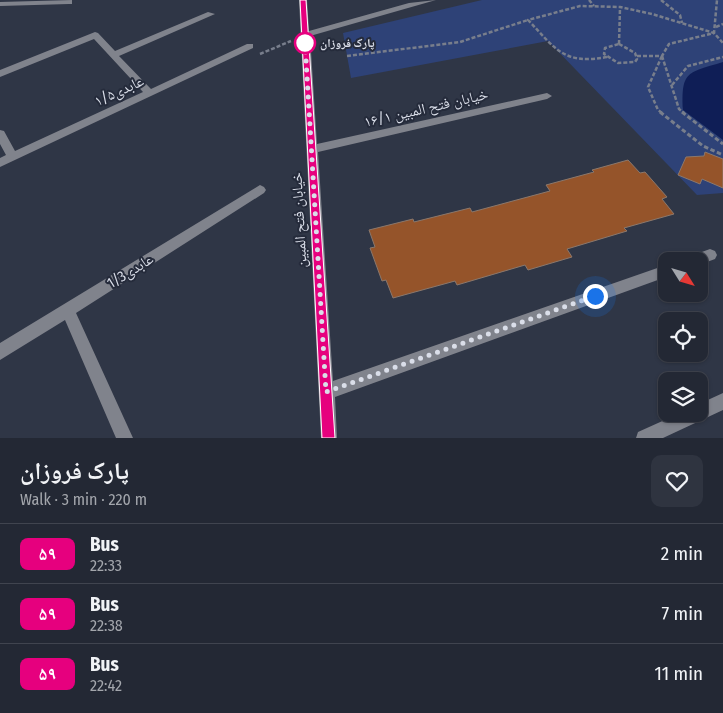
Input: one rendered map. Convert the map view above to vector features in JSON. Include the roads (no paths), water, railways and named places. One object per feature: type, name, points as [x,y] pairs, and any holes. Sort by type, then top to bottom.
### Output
[{"type":"street","name":"خیابان فتح المبین","points":[[303,0],[329,438]]},
{"type":"street","points":[[305,35],[432,0]]},
{"type":"street","points":[[0,4],[69,2]]},
{"type":"street","points":[[114,56],[211,14]]},
{"type":"street","points":[[0,74],[95,35],[149,94]]},
{"type":"street","name":"عابدی۱/۵","points":[[0,164],[250,46]]},
{"type":"street","name":"خیابان فتح المبین ۱۶/۱","points":[[311,149],[547,96]]},
{"type":"street","points":[[0,134],[13,157]]},
{"type":"street","name":"عابدی1/3","points":[[0,352],[260,190]]},
{"type":"street","points":[[326,392],[658,274]]},
{"type":"street","points":[[67,310],[125,438]]},
{"type":"street","points":[[708,408],[723,401]]},
{"type":"street","points":[[644,438],[679,422]]},
{"type":"place","name":"پارک فروزان","points":[[305,43]]}]
